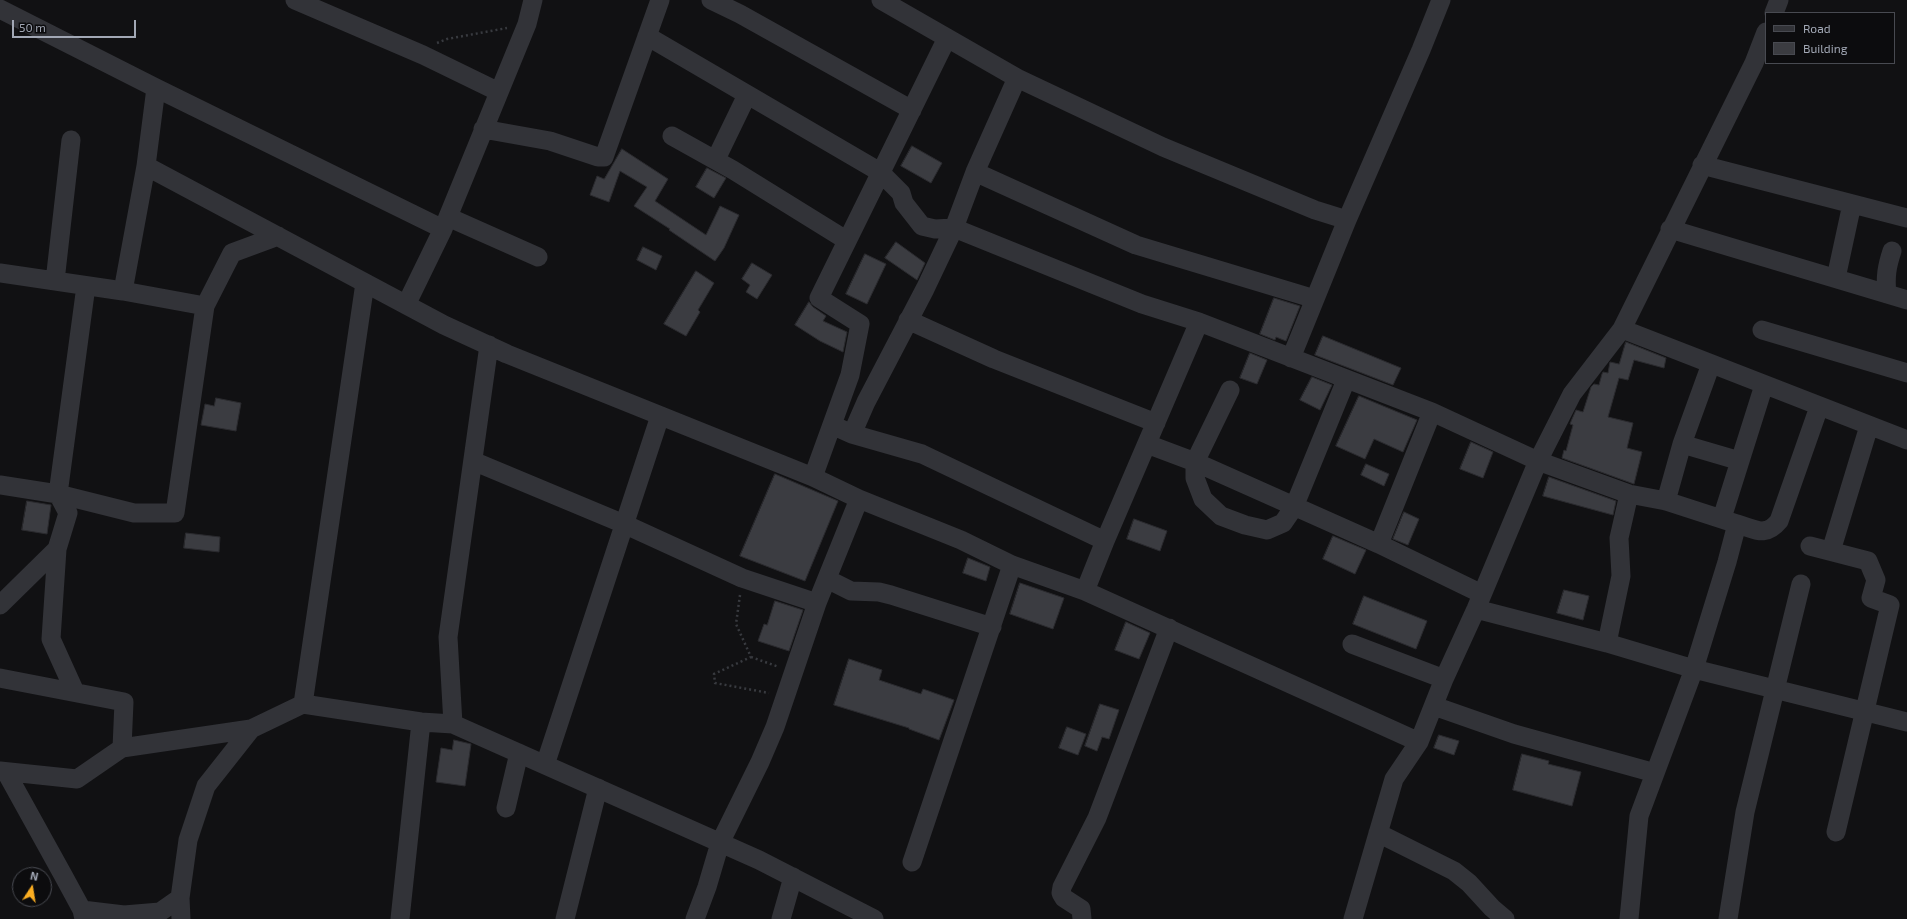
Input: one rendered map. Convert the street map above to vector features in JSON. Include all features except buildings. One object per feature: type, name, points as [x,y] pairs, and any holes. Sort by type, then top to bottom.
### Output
[{"type":"street","points":[[295,0],[423,55],[498,92]]},
{"type":"street","points":[[406,305],[445,223],[527,24],[533,0]]},
{"type":"street","points":[[483,129],[550,141],[598,157],[604,157],[660,0]]},
{"type":"street","points":[[711,0],[740,14],[912,110]]},
{"type":"street","points":[[881,0],[1017,78],[1163,147],[1315,210],[1347,220]]},
{"type":"street","points":[[1774,12],[1779,0]]},
{"type":"street","points":[[1291,358],[1347,220],[1421,50],[1434,3]]},
{"type":"street","points":[[0,9],[156,88],[445,223],[538,257]]},
{"type":"street","points":[[1353,919],[1394,779],[1419,742],[1444,679],[1479,602],[1538,461],[1572,394],[1622,329],[1670,228],[1754,62],[1765,34]]},
{"type":"street","points":[[647,36],[880,172],[901,193],[904,203],[922,226],[936,229],[954,228],[1142,304],[1199,322],[1432,412],[1538,461],[1629,494],[1666,501],[1764,532],[1772,530],[1779,521],[1819,407]]},
{"type":"street","points":[[813,477],[850,375],[860,324],[819,298],[846,240],[947,38]]},
{"type":"street","points":[[852,434],[866,402],[954,228],[975,172],[1017,78]]},
{"type":"street","points":[[123,291],[146,166],[156,88]]},
{"type":"street","points":[[716,159],[747,95]]},
{"type":"street","points":[[672,136],[716,159],[846,240]]},
{"type":"street","points":[[55,281],[71,140]]},
{"type":"street","points":[[1702,165],[1907,218]]},
{"type":"street","points":[[146,166],[444,325],[660,416],[813,477],[859,498],[961,540],[1012,565],[1085,591],[1419,742]]},
{"type":"street","points":[[975,172],[1136,245],[1315,299]]},
{"type":"street","points":[[1836,278],[1852,204]]},
{"type":"street","points":[[1670,228],[1785,265],[1836,278],[1907,300]]},
{"type":"street","points":[[0,485],[58,494],[134,513],[175,514],[205,306],[232,253],[278,236]]},
{"type":"street","points":[[1887,294],[1885,279],[1886,269],[1892,250]]},
{"type":"street","points":[[0,273],[123,291],[205,306]]},
{"type":"street","points":[[303,704],[365,283]]},
{"type":"street","points":[[75,692],[50,639],[57,549],[68,513],[58,494],[86,286]]},
{"type":"street","points":[[908,320],[994,359],[1156,423]]},
{"type":"street","points":[[1085,591],[1199,322]]},
{"type":"street","points":[[1622,329],[1907,440]]},
{"type":"street","points":[[1762,330],[1907,373]]},
{"type":"street","points":[[453,724],[448,637],[489,345]]},
{"type":"street","points":[[1666,501],[1682,444],[1711,364]]},
{"type":"street","points":[[1230,390],[1195,462],[1196,478],[1203,499],[1221,516],[1245,525],[1267,530],[1283,523],[1294,507],[1346,380]]},
{"type":"street","points":[[1629,919],[1638,816],[1694,669],[1727,562],[1730,521],[1740,460],[1764,385]]},
{"type":"street","points":[[1379,544],[1432,412]]},
{"type":"street","points":[[545,765],[660,416]]},
{"type":"street","points":[[832,425],[852,434],[922,454],[1105,541]]},
{"type":"street","points":[[1830,551],[1869,426]]},
{"type":"street","points":[[1147,444],[1195,462],[1379,544],[1479,602],[1694,669],[1907,722]]},
{"type":"street","points":[[1682,444],[1740,460]]},
{"type":"street","points":[[473,461],[624,524],[742,578],[817,603]]},
{"type":"street","points":[[1607,642],[1621,576],[1619,538],[1629,494]]},
{"type":"street","points":[[695,919],[707,888],[720,842],[760,762],[775,727],[817,603],[859,498]]},
{"type":"street","points":[[1810,546],[1868,561],[1876,580],[1871,598],[1890,605],[1836,832]]},
{"type":"street","points":[[0,605],[57,549]]},
{"type":"street","points":[[912,862],[1012,565]]},
{"type":"street","points":[[827,579],[851,591],[891,594],[992,627]]},
{"type":"street","points":[[1734,918],[1745,812],[1801,584]]},
{"type":"street","points":[[1082,919],[1081,909],[1064,898],[1061,893],[1062,887],[1097,818],[1169,628]]},
{"type":"street","points":[[1352,644],[1444,679]]},
{"type":"street","points":[[0,678],[124,702],[122,748]]},
{"type":"street","points":[[3,771],[77,779],[122,748],[252,729],[303,704],[421,722],[453,724],[720,842],[793,877],[874,919]]},
{"type":"street","points":[[1434,706],[1514,734],[1655,773]]},
{"type":"street","points":[[400,919],[421,722]]},
{"type":"street","points":[[181,919],[180,898],[188,840],[206,786],[252,729]]},
{"type":"street","points":[[506,808],[519,753]]},
{"type":"street","points":[[3,771],[83,915],[124,915],[160,912],[180,898]]},
{"type":"street","points":[[565,919],[598,788]]},
{"type":"street","points":[[1378,833],[1454,871],[1469,883],[1492,908],[1505,919]]},
{"type":"street","points":[[781,919],[793,877]]},
{"type":"path","points":[[423,55],[434,44],[447,39],[527,24]]},
{"type":"path","points":[[742,578],[736,624],[751,657]]},
{"type":"path","points":[[786,695],[744,690],[715,683],[714,674],[751,657],[793,671]]}]
